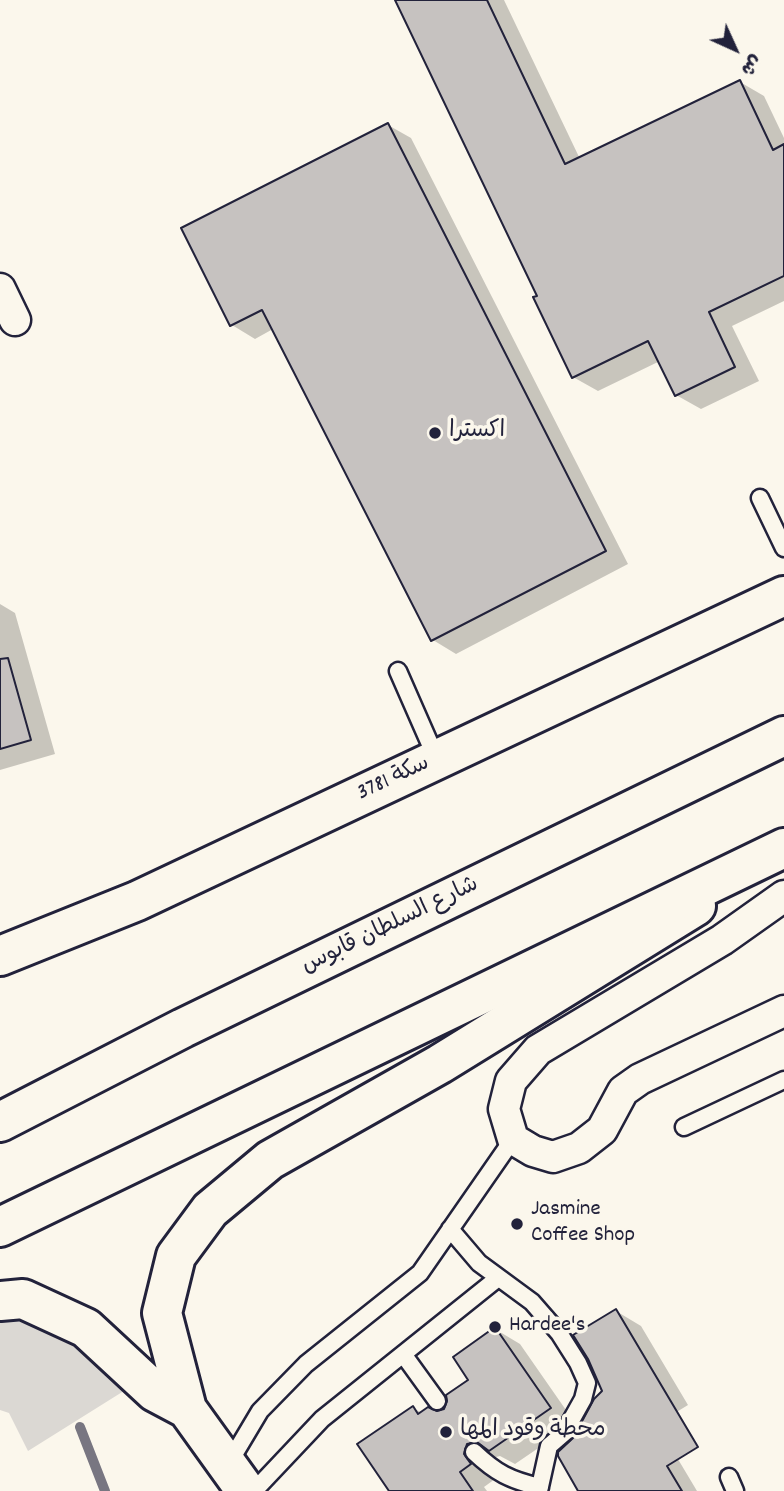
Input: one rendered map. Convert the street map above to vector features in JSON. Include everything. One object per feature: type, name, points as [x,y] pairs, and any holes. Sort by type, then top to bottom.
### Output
[{"type":"main road","name":"سكة 3781","points":[[0,956],[137,901],[784,596]]},
{"type":"main road","name":"شارع السلطان قابوس","points":[[0,1122],[183,1028],[784,736]]},
{"type":"main road","points":[[0,1227],[784,850]]},
{"type":"main road","points":[[242,1482],[187,1409],[162,1313],[176,1256],[210,1210],[270,1160],[440,1064],[784,850]]},
{"type":"main road","points":[[0,1103],[183,1028]]},
{"type":"main road","points":[[0,1301],[23,1299],[86,1328],[155,1392],[187,1409]]},
{"type":"street","points":[[0,289],[15,320]]},
{"type":"street","points":[[784,896],[722,940],[538,1050],[511,1082],[504,1109],[513,1139],[533,1151],[553,1157],[579,1149],[602,1130],[623,1091],[640,1079],[784,1011]]},
{"type":"lane","points":[[760,498],[784,548]]},
{"type":"lane","points":[[398,671],[437,760]]},
{"type":"lane","points":[[684,1127],[784,1080]]},
{"type":"lane","points":[[242,1482],[260,1411],[306,1363],[420,1273],[513,1139]]},
{"type":"lane","points":[[450,1229],[479,1263],[532,1302],[578,1363],[587,1383],[583,1399],[564,1433],[550,1446],[539,1489],[515,1481],[493,1469],[474,1452]]},
{"type":"lane","points":[[242,1482],[498,1278]]},
{"type":"lane","points":[[403,1354],[437,1401]]},
{"type":"shaded area","points":[[0,1312],[81,1336],[135,1384],[28,1451],[9,1413],[0,1410]]},
{"type":"building","points":[[395,0],[487,0],[565,164],[740,80],[773,150],[784,144],[784,276],[709,312],[735,367],[675,396],[648,341],[572,378],[533,297],[537,296]]},
{"type":"building","name":"اكسترا","points":[[388,123],[606,551],[431,641],[262,310],[230,326],[181,228]]},
{"type":"building","points":[[8,658],[31,740],[0,749],[0,659]]},
{"type":"building","points":[[616,1309],[698,1447],[667,1466],[682,1491],[578,1491],[558,1456],[558,1452],[573,1438],[594,1399],[602,1391],[588,1359],[573,1335]]},
{"type":"building","points":[[495,1327],[551,1408],[489,1451],[477,1442],[467,1444],[464,1454],[471,1464],[460,1472],[473,1491],[389,1491],[357,1444],[413,1406],[418,1414],[428,1407],[437,1411],[444,1409],[446,1395],[468,1380],[453,1357]]},
{"type":"waterway","points":[[80,1427],[105,1491]]},
{"type":"place","name":"اكسترا","points":[[435,433]]},
{"type":"place","name":"Jasmine Coffee Shop","points":[[517,1224]]},
{"type":"place","name":"Hardee's","points":[[495,1327]]},
{"type":"place","name":"محطة وقود المها","points":[[446,1432]]}]
